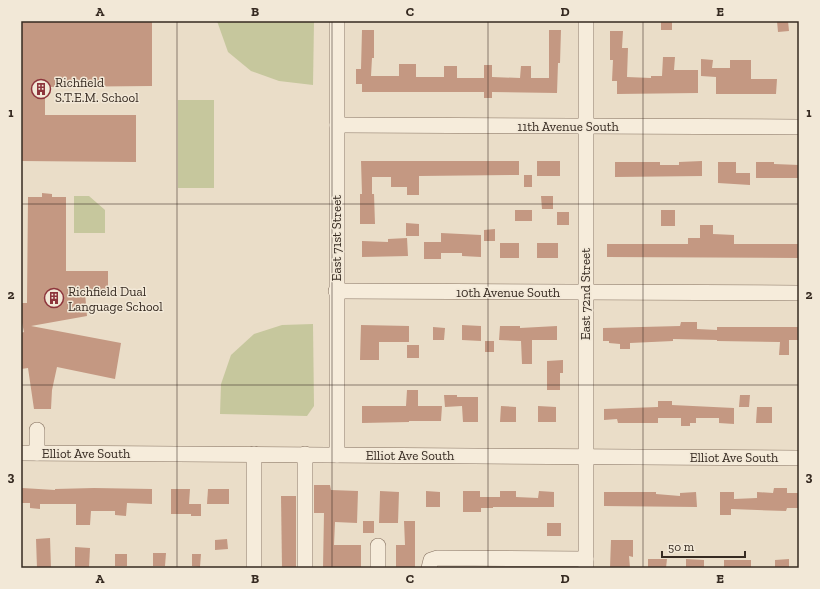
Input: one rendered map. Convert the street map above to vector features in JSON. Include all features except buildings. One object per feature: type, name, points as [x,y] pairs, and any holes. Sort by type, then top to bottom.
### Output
[{"type":"street","name":"East 71st Street","points":[[337,21],[337,455]]},
{"type":"street","name":"East 72nd Street","points":[[586,21],[586,563]]},
{"type":"street","name":"11th Avenue South","points":[[337,125],[799,127]]},
{"type":"street","name":"10th Avenue South","points":[[336,291],[799,293]]},
{"type":"street","points":[[37,430],[37,453]]},
{"type":"street","name":"Elliot Ave South","points":[[21,453],[799,458]]},
{"type":"street","points":[[254,454],[254,568]]},
{"type":"street","points":[[304,454],[305,568]]},
{"type":"street","points":[[378,546],[378,568]]},
{"type":"street","points":[[429,568],[431,560],[437,558],[586,563]]},
{"type":"green space","points":[[217,21],[314,21],[313,85],[279,81],[251,71],[228,52]]},
{"type":"green space","points":[[178,100],[214,100],[214,188],[178,188]]},
{"type":"green space","points":[[74,196],[89,196],[105,210],[105,233],[74,233]]},
{"type":"green space","points":[[313,324],[314,406],[307,416],[220,414],[221,384],[231,355],[254,334],[282,325]]},
{"type":"place","name":"Richfield S.T.E.M. School","points":[[41,89]]},
{"type":"place","name":"Richfield Dual Language School","points":[[54,298]]}]
